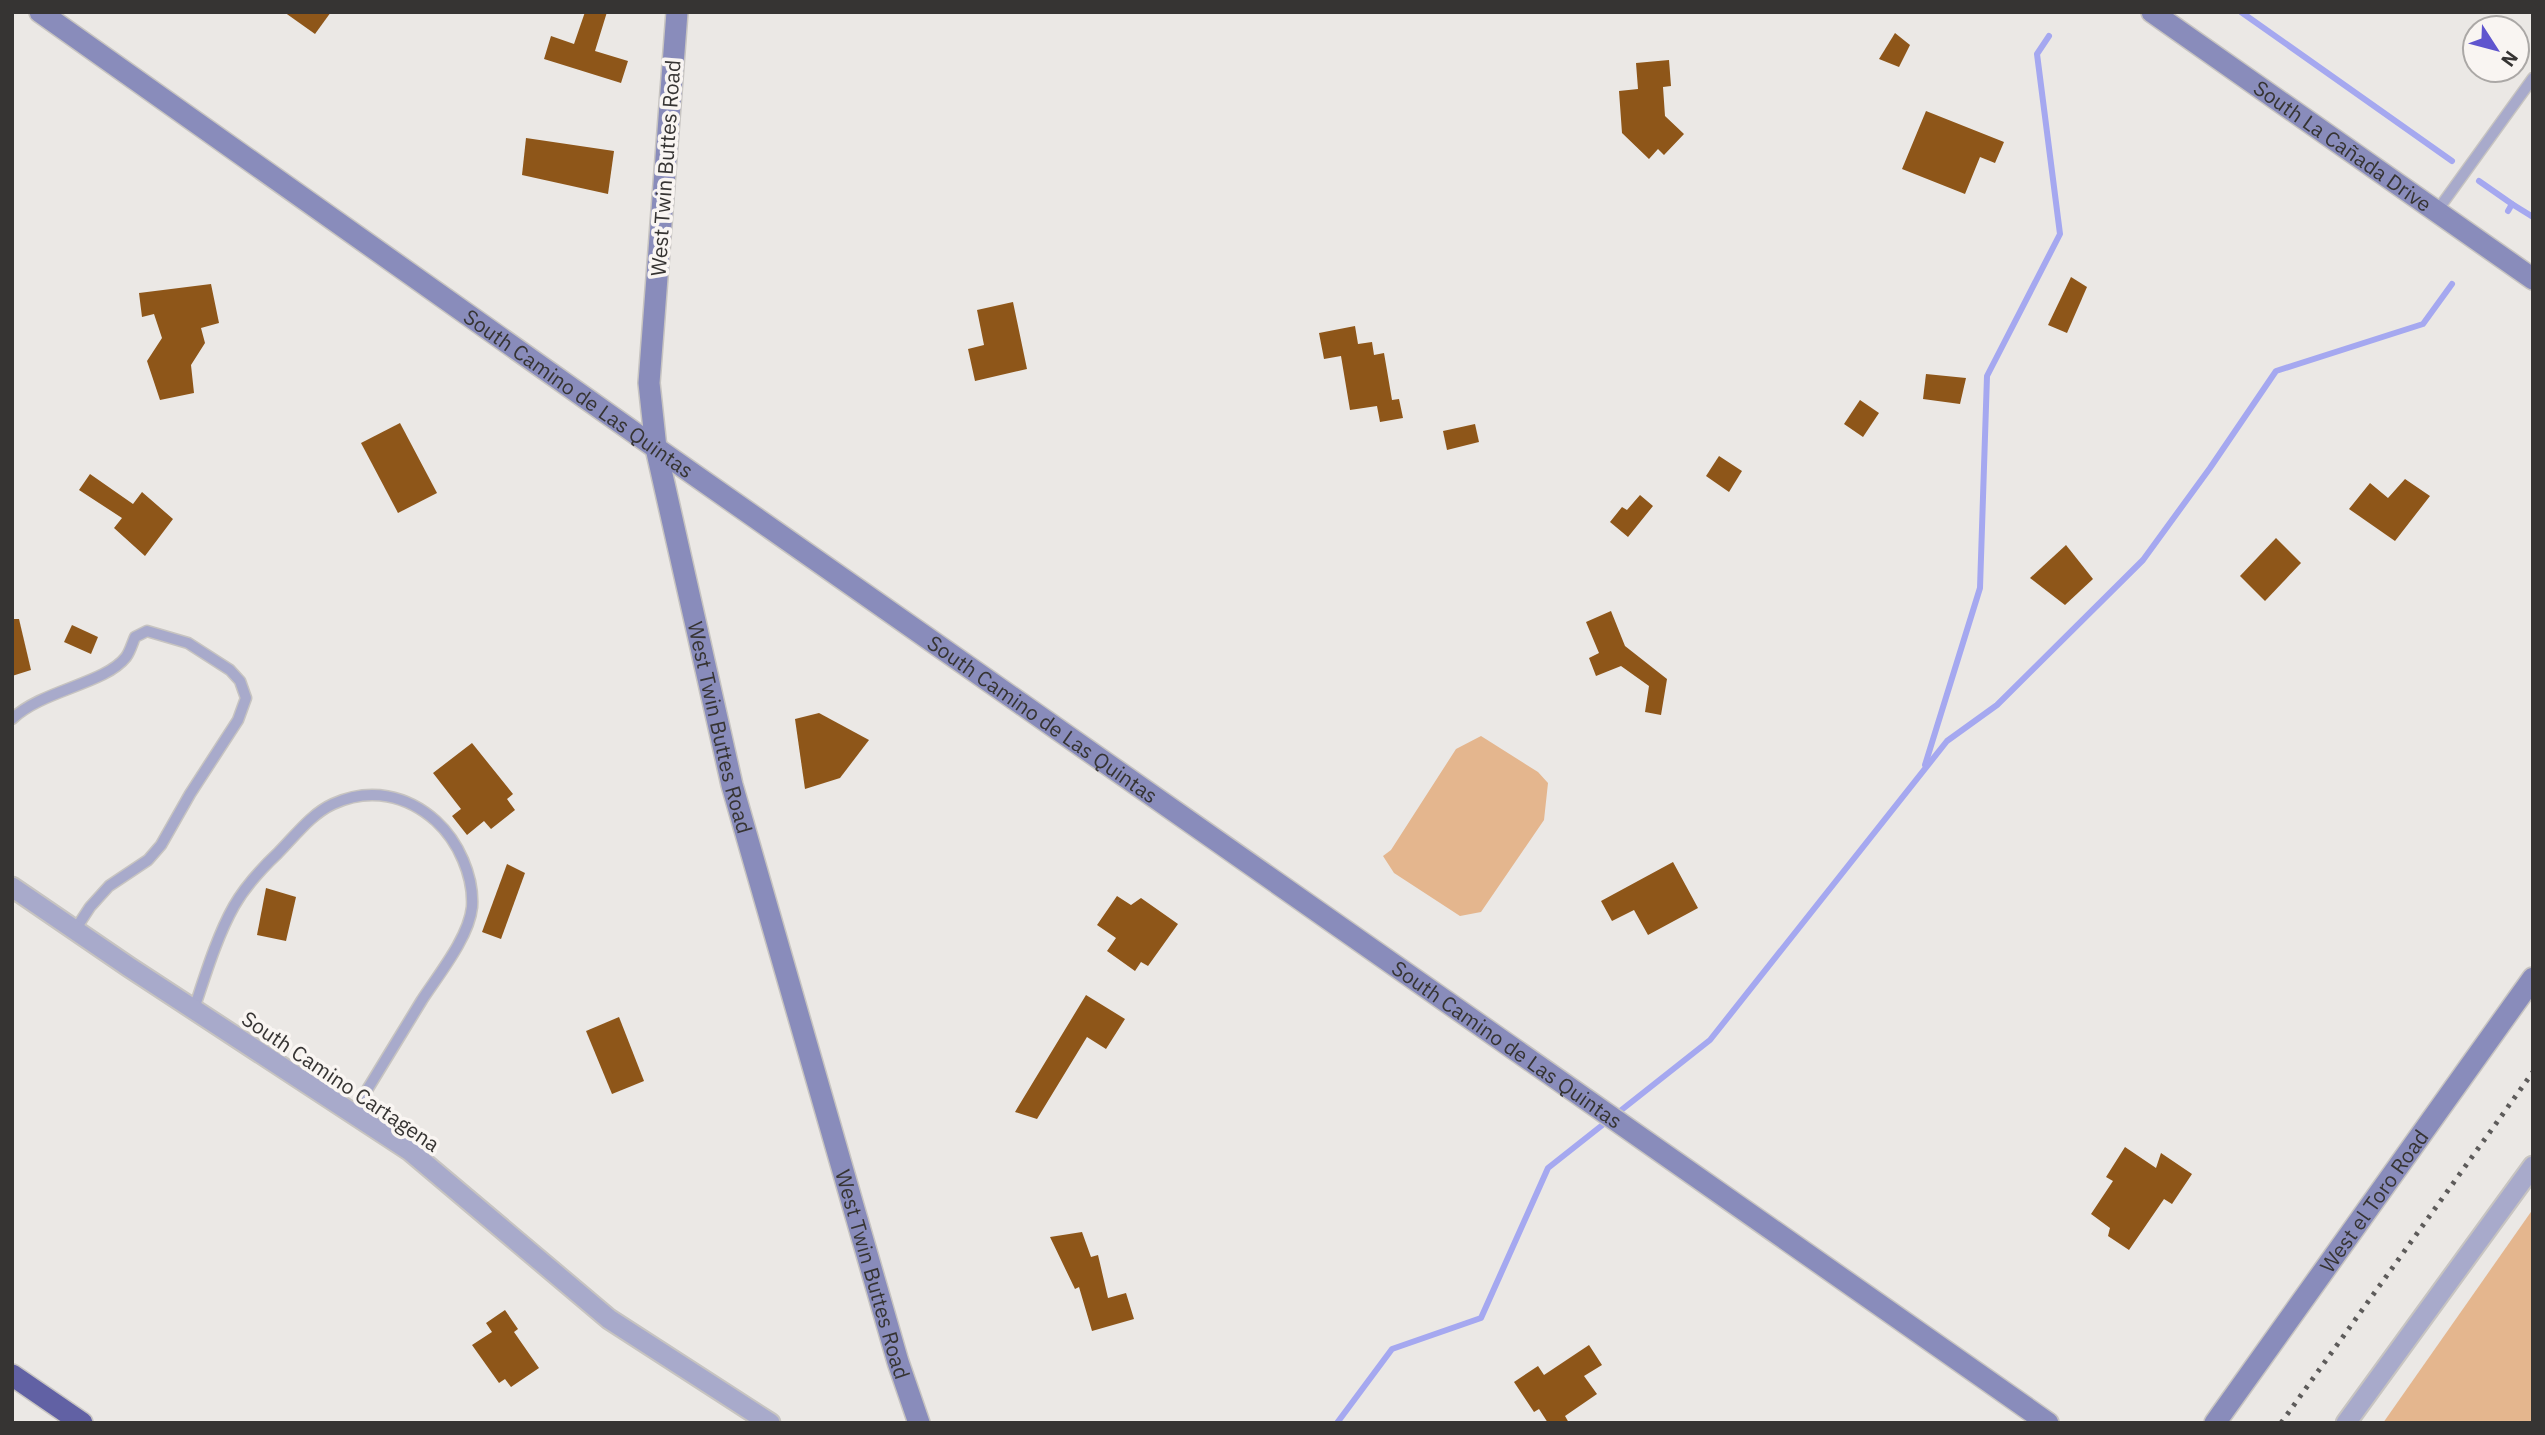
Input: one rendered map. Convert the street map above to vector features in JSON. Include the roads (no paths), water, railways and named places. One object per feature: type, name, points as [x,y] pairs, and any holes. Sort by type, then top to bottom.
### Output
[{"type":"highway","points":[[12,1375],[82,1423]]},
{"type":"street","name":"South Camino de Las Quintas","points":[[40,12],[656,448],[2048,1423]]},
{"type":"street","name":"West Twin Buttes Road","points":[[677,12],[649,383],[656,448],[732,785],[898,1362],[919,1423]]},
{"type":"street","name":"South La Cañada Drive","points":[[2154,13],[2532,276]]},
{"type":"street","name":"South Camino Cartagena","points":[[12,887],[410,1151],[609,1319],[770,1423]]},
{"type":"street","name":"West el Toro Road","points":[[2215,1423],[2533,978]]},
{"type":"street","points":[[2346,1423],[2533,1166]]},
{"type":"lane","points":[[2437,211],[2533,78]]},
{"type":"lane","points":[[12,719],[21,710],[49,695],[112,670],[127,656],[135,637],[147,631],[188,643],[219,663],[240,681],[246,698],[238,720],[161,845],[148,860],[109,886],[90,907],[75,930]]},
{"type":"lane","points":[[194,1009],[234,906],[255,875],[308,821],[332,804],[351,798],[403,798],[424,810],[442,827],[461,855],[469,880],[472,907],[461,940],[373,1079],[355,1115]]},
{"type":"waterway","points":[[2241,12],[2452,161]]},
{"type":"waterway","points":[[1925,765],[1980,588],[1987,376],[2060,234],[2037,54],[2049,36]]},
{"type":"waterway","points":[[2479,181],[2512,204]]},
{"type":"waterway","points":[[2508,211],[2512,204],[2533,217]]},
{"type":"waterway","points":[[1337,1423],[1392,1349],[1481,1318],[1548,1168],[1710,1040],[1947,741],[1997,705],[2143,560],[2276,371],[2423,324],[2452,284]]},
{"type":"railway","points":[[2281,1423],[2533,1072]]}]
